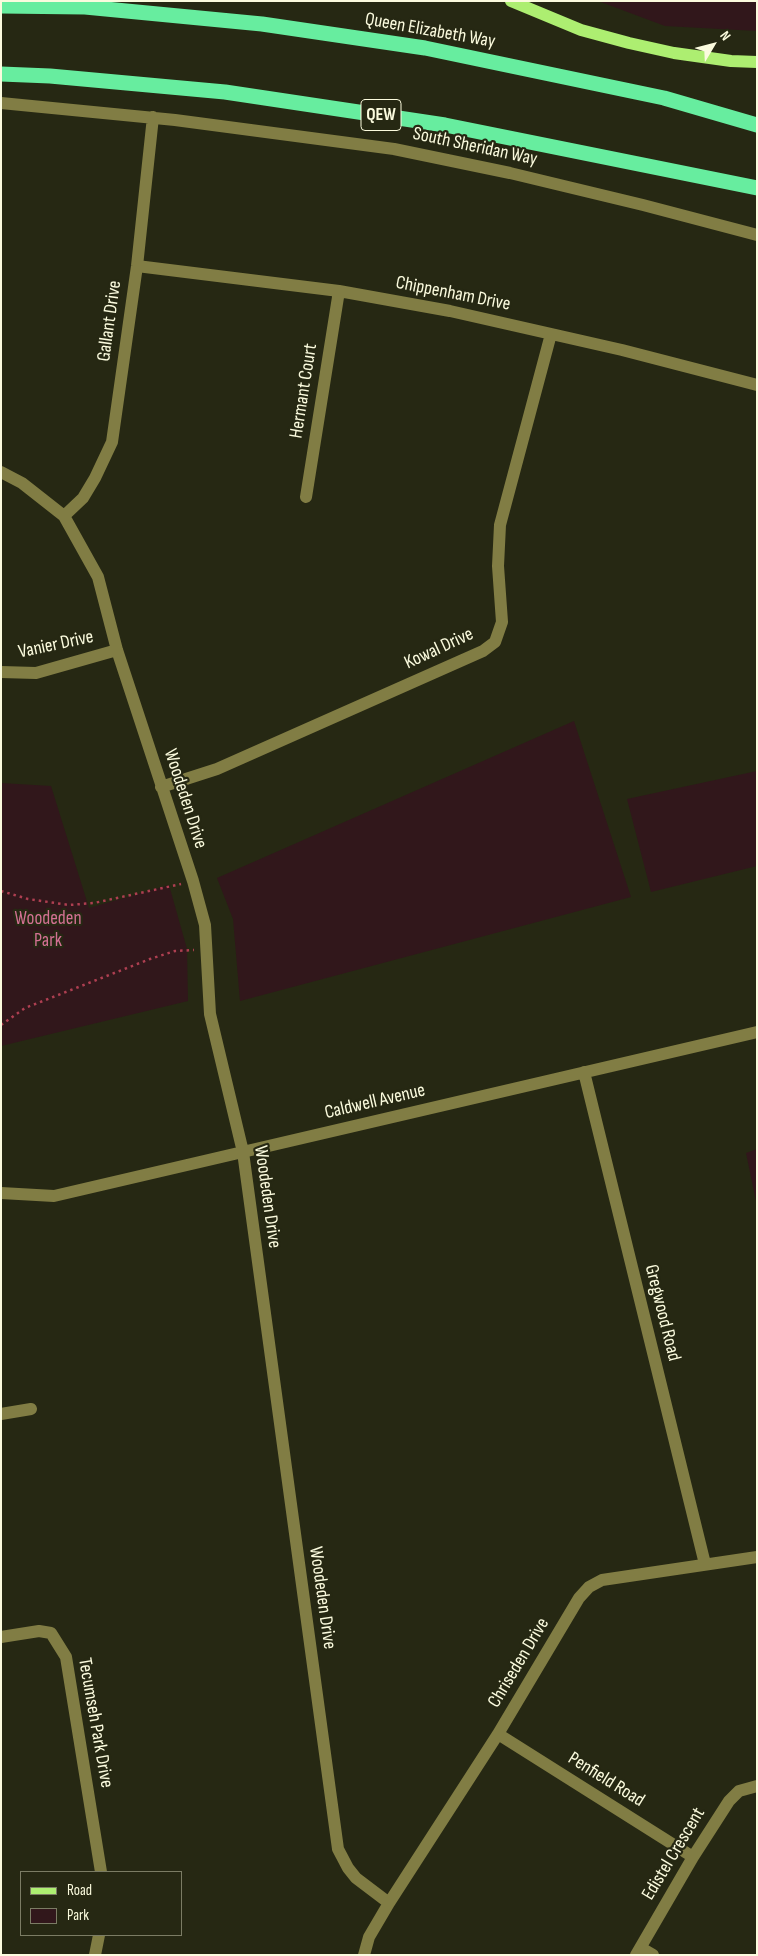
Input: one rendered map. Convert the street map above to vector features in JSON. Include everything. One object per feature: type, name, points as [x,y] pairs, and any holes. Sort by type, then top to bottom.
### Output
[{"type":"highway","name":"Queen Elizabeth Way","points":[[1,6],[85,7],[252,23],[425,48],[664,98],[757,125]]},
{"type":"highway","name":"QEW","points":[[1,74],[50,76],[226,92],[416,120],[757,188]]},
{"type":"main road","points":[[510,1],[581,30],[629,43],[674,53],[732,61],[757,62]]},
{"type":"street","name":"South Sheridan Way","points":[[1,103],[152,117],[270,131],[404,151],[643,205],[757,236]]},
{"type":"street","name":"Gallant Drive","points":[[64,516],[83,498],[112,442],[136,266],[152,117]]},
{"type":"street","name":"Chippenham Drive","points":[[136,266],[339,292],[450,311],[757,385]]},
{"type":"street","name":"Hermant Court","points":[[306,497],[339,292]]},
{"type":"street","name":"Kowal Drive","points":[[162,787],[217,768],[483,651],[496,642],[502,622],[498,566],[500,525],[551,334]]},
{"type":"street","name":"Woodeden Drive","points":[[1,472],[22,484],[64,516],[98,577],[117,650],[193,881],[205,925],[210,1014],[243,1152],[338,1849],[348,1868],[356,1878],[389,1903]]},
{"type":"street","name":"Vanier Drive","points":[[1,672],[36,672],[117,650]]},
{"type":"street","name":"Caldwell Avenue","points":[[1,1193],[54,1196],[757,1032]]},
{"type":"street","name":"Gregwood Road","points":[[584,1072],[705,1564]]},
{"type":"street","points":[[1,1414],[31,1409]]},
{"type":"street","name":"Chriseden Drive","points":[[389,1903],[498,1734],[579,1598],[589,1588],[602,1580],[757,1557]]},
{"type":"street","name":"Tecumseh Park Drive","points":[[1,1637],[39,1631],[51,1633],[66,1657],[101,1871]]},
{"type":"street","name":"Penfield Road","points":[[498,1734],[693,1857]]},
{"type":"street","name":"Edistel Crescent","points":[[638,1951],[728,1801],[739,1791],[757,1786]]},
{"type":"street","points":[[364,1955],[369,1937],[389,1903]]},
{"type":"street","points":[[95,1955],[100,1936]]},
{"type":"street","points":[[638,1951],[653,1955]]},
{"type":"path","points":[[1,891],[28,899],[69,905],[94,903],[193,881]]},
{"type":"path","points":[[1,1025],[25,1008],[150,958],[175,951],[206,949]]},
{"type":"green space","points":[[598,1],[757,1],[757,31],[665,26]]},
{"type":"green space","points":[[574,721],[631,897],[240,1001],[233,919],[217,878]]},
{"type":"green space","points":[[757,771],[757,866],[651,892],[627,799]]},
{"type":"green space","name":"Woodeden Park","points":[[1,783],[51,786],[89,908],[169,885],[187,949],[188,1001],[1,1046]]},
{"type":"green space","points":[[757,1149],[757,1206],[746,1153]]}]
